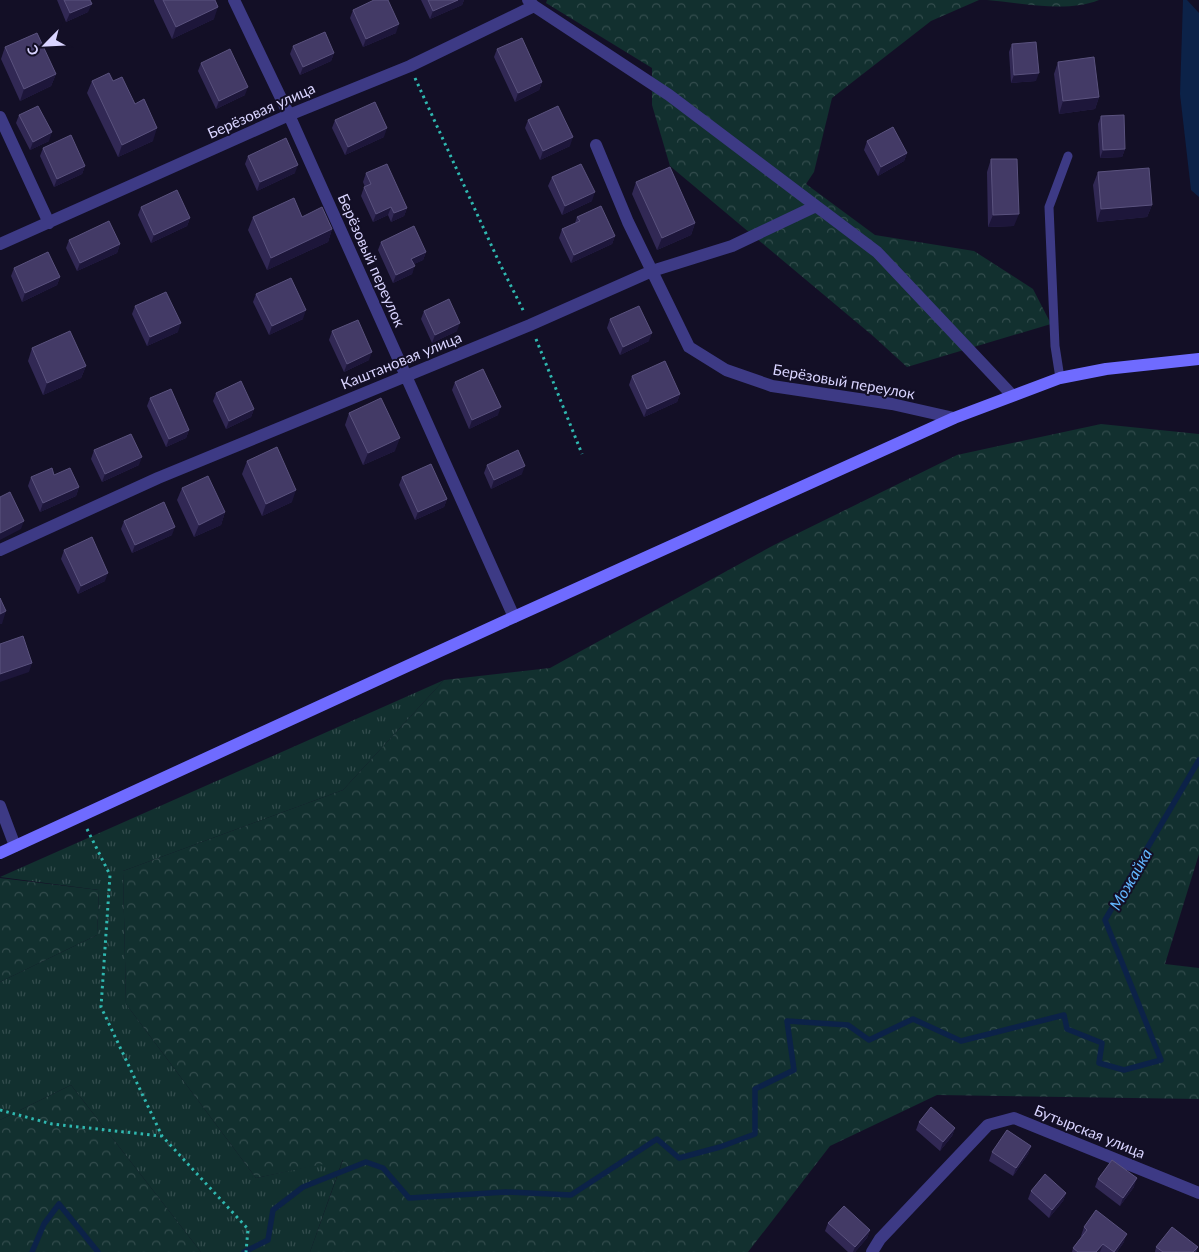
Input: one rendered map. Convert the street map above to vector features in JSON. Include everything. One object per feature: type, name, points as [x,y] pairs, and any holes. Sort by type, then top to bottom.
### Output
[{"type":"main road","points":[[0,853],[954,418],[1060,378],[1106,369],[1199,359]]},
{"type":"street","name":"Берёзовый переулок","points":[[234,0],[289,114],[514,617]]},
{"type":"street","name":"Берёзовая улица","points":[[0,244],[289,114],[410,66],[531,3]]},
{"type":"street","points":[[531,3],[669,95],[876,252],[1012,395]]},
{"type":"street","points":[[0,117],[48,223]]},
{"type":"street","name":"Берёзовый переулок","points":[[596,145],[628,222],[689,347],[726,370],[772,386],[892,404],[954,418]]},
{"type":"street","name":"Каштановая улица","points":[[0,550],[158,478],[530,325],[652,271],[732,246],[816,206]]},
{"type":"street","points":[[0,806],[15,846]]},
{"type":"street","name":"Бутырская улица","points":[[872,1252],[880,1239],[988,1125],[1014,1118],[1199,1193]]},
{"type":"lane","points":[[1060,378],[1055,346],[1049,207],[1068,156]]},
{"type":"path","points":[[410,66],[530,325],[582,454]]},
{"type":"path","points":[[80,816],[110,875],[101,1007],[162,1136],[248,1229],[246,1252]]},
{"type":"path","points":[[0,1110],[52,1124],[162,1136]]},
{"type":"green space","points":[[547,0],[979,0],[931,21],[832,98],[814,172],[806,184],[875,235],[974,251],[1033,289],[1051,324],[907,367],[873,336],[670,166],[652,105],[652,68],[546,3]]},
{"type":"green space","points":[[987,0],[1099,0],[1086,4],[1058,7]]},
{"type":"green space","points":[[1101,424],[1199,434],[1199,854],[1165,964],[1199,968],[1199,1099],[937,1095],[830,1146],[748,1252],[310,1252],[343,1160],[256,1178],[126,1004],[123,871],[343,790],[444,680],[550,668],[774,545],[957,455]]},
{"type":"green space","points":[[444,680],[343,790],[123,871],[126,1004],[256,1178],[343,1159],[310,1252],[201,1252],[71,1085],[0,1120],[0,982],[97,935],[99,890],[0,877]]},
{"type":"green space","points":[[0,878],[99,890],[97,935],[0,982]]},
{"type":"green space","points":[[71,1085],[201,1252],[0,1252],[0,1120]]},
{"type":"water","points":[[1183,0],[1187,0],[1199,13],[1199,197],[1191,190],[1180,94]]},
{"type":"building","points":[[64,0],[90,0],[92,4],[70,13]]},
{"type":"building","points":[[163,0],[215,0],[218,7],[176,27]]},
{"type":"building","points":[[374,0],[388,0],[399,24],[366,39],[353,10]]},
{"type":"building","points":[[428,0],[458,0],[433,11]]},
{"type":"building","points":[[325,32],[334,53],[303,67],[293,46]]},
{"type":"building","points":[[37,33],[56,74],[24,89],[5,47]]},
{"type":"building","points":[[522,38],[542,82],[518,93],[497,49]]},
{"type":"building","points":[[1036,42],[1039,73],[1014,75],[1012,44]]},
{"type":"building","points":[[230,49],[248,87],[219,101],[201,63]]},
{"type":"building","points":[[1094,57],[1099,97],[1063,101],[1058,62]]},
{"type":"building","points":[[109,73],[113,81],[122,77],[135,104],[144,99],[157,128],[122,145],[92,81]]},
{"type":"building","points":[[375,102],[387,128],[348,147],[335,120]]},
{"type":"building","points":[[38,106],[52,132],[33,142],[19,115]]},
{"type":"building","points":[[558,106],[573,137],[543,151],[528,120]]},
{"type":"building","points":[[1124,115],[1125,149],[1103,150],[1101,116]]},
{"type":"building","points":[[893,127],[907,153],[881,167],[867,141]]},
{"type":"building","points":[[71,135],[85,166],[57,179],[43,148]]},
{"type":"building","points":[[286,138],[298,165],[260,182],[248,156]]},
{"type":"building","points":[[991,159],[1017,159],[1019,214],[993,215]]},
{"type":"building","points":[[387,164],[407,208],[394,213],[391,207],[376,214],[364,187],[371,184],[366,173]]},
{"type":"building","points":[[581,164],[595,192],[565,206],[552,177]]},
{"type":"building","points":[[670,167],[695,223],[662,238],[636,182]]},
{"type":"building","points":[[1149,168],[1152,205],[1101,209],[1098,172]]},
{"type":"building","points":[[177,190],[190,218],[154,235],[141,207]]},
{"type":"building","points":[[294,198],[302,217],[322,207],[332,229],[271,258],[253,217]]},
{"type":"building","points":[[601,206],[615,236],[574,255],[562,229],[580,221],[577,217]]},
{"type":"building","points":[[109,221],[120,244],[80,263],[69,240]]},
{"type":"building","points":[[414,226],[426,252],[411,259],[415,266],[396,275],[381,242]]},
{"type":"building","points":[[48,252],[60,277],[25,293],[14,268]]},
{"type":"building","points":[[291,278],[306,310],[272,326],[256,294]]},
{"type":"building","points":[[166,292],[181,323],[150,337],[135,306]]},
{"type":"building","points":[[449,299],[460,323],[435,335],[424,311]]},
{"type":"building","points":[[639,306],[652,333],[623,347],[610,319]]},
{"type":"building","points":[[358,320],[372,352],[347,364],[332,331]]},
{"type":"building","points":[[70,331],[86,366],[47,383],[32,348]]},
{"type":"building","points":[[665,361],[680,394],[647,409],[632,376]]},
{"type":"building","points":[[483,369],[501,407],[472,420],[455,382]]},
{"type":"building","points":[[241,381],[254,409],[229,421],[216,393]]},
{"type":"building","points":[[171,389],[189,430],[169,439],[150,398]]},
{"type":"building","points":[[381,398],[400,438],[368,453],[349,413]]},
{"type":"building","points":[[131,434],[142,457],[105,474],[94,450]]},
{"type":"building","points":[[277,447],[296,490],[266,504],[247,461]]},
{"type":"building","points":[[518,450],[525,466],[494,480],[487,465]]},
{"type":"building","points":[[431,464],[447,499],[418,512],[402,477]]},
{"type":"building","points":[[52,468],[54,475],[70,468],[79,487],[43,503],[31,477]]},
{"type":"building","points":[[208,476],[225,512],[199,525],[182,488]]},
{"type":"building","points":[[10,492],[24,521],[0,533],[0,497]]},
{"type":"building","points":[[164,502],[175,527],[135,545],[124,521]]},
{"type":"building","points":[[92,537],[108,573],[81,586],[64,550]]},
{"type":"building","points":[[0,598],[6,611],[0,614]]},
{"type":"building","points":[[23,636],[32,663],[0,674],[0,644]]},
{"type":"building","points":[[931,1107],[955,1128],[943,1142],[919,1122]]},
{"type":"building","points":[[1007,1130],[1031,1146],[1016,1168],[992,1152]]},
{"type":"building","points":[[1112,1160],[1137,1178],[1123,1198],[1098,1179]]},
{"type":"building","points":[[1045,1174],[1066,1193],[1052,1210],[1031,1191]]},
{"type":"building","points":[[844,1206],[870,1230],[855,1247],[828,1223]]},
{"type":"building","points":[[1096,1210],[1127,1234],[1114,1252],[1103,1244],[1096,1252],[1078,1252],[1073,1248],[1087,1230],[1084,1227]]},
{"type":"building","points":[[1172,1227],[1198,1247],[1193,1252],[1163,1252],[1156,1247]]},
{"type":"waterway","name":"Можайка","points":[[244,1252],[268,1240],[273,1210],[303,1187],[366,1162],[383,1168],[409,1198],[506,1192],[571,1195],[657,1139],[679,1158],[720,1147],[755,1134],[755,1089],[794,1070],[787,1021],[848,1025],[869,1040],[913,1019],[961,1041],[1064,1015],[1067,1029],[1102,1043],[1099,1063],[1124,1070],[1161,1060],[1105,920],[1199,760]]},
{"type":"waterway","points":[[32,1252],[44,1224],[59,1204],[98,1252]]}]
